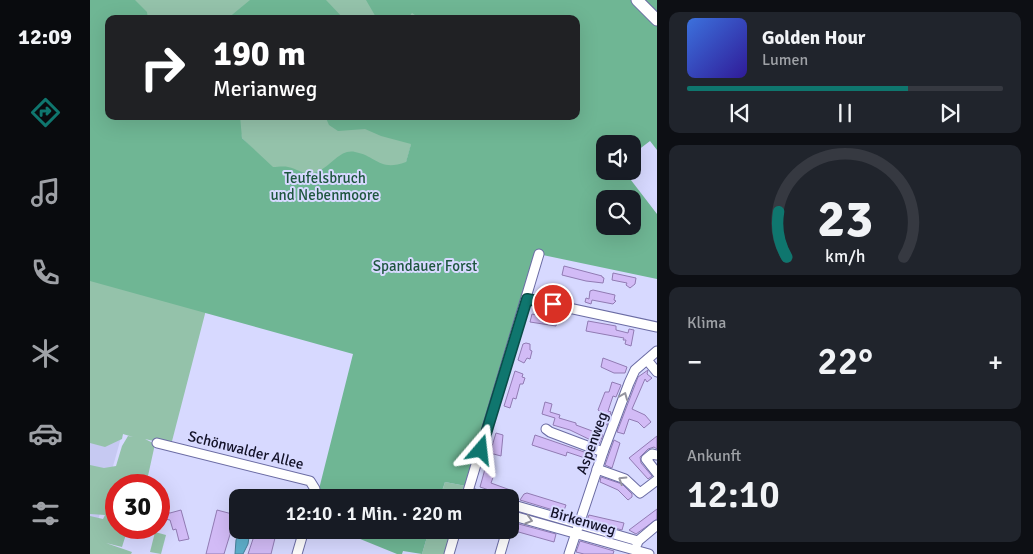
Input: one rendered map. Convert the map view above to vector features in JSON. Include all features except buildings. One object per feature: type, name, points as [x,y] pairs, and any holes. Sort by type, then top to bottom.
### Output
[{"type":"main road","points":[[637,0],[657,20]]},
{"type":"street","points":[[469,489],[540,254]]},
{"type":"street","points":[[527,299],[657,327]]},
{"type":"street","name":"Aspenweg","points":[[569,554],[603,452],[633,374],[657,351]]},
{"type":"street","points":[[647,360],[657,372]]},
{"type":"street","points":[[546,429],[603,452]]},
{"type":"street","name":"Schönwalder Allee","points":[[157,443],[310,481],[315,489]]},
{"type":"street","points":[[657,455],[652,454],[646,459],[657,473]]},
{"type":"street","points":[[597,469],[625,479],[640,493],[657,480]]},
{"type":"street","name":"Birkenweg","points":[[519,507],[638,540]]},
{"type":"street","name":"Birkenweg","points":[[519,519],[575,533],[634,552],[649,554]]},
{"type":"street","points":[[634,552],[638,540],[656,526]]},
{"type":"street","points":[[297,554],[301,539]]},
{"type":"street","points":[[449,554],[453,539]]},
{"type":"street","points":[[500,554],[504,539]]},
{"type":"shaded area","points":[[90,426],[122,434],[111,474],[105,474],[105,495],[90,549]]},
{"type":"shaded area","points":[[249,539],[243,554],[235,554],[236,540]]},
{"type":"green space","points":[[90,0],[408,0],[421,15],[105,15]]},
{"type":"green space","name":"Spandauer Forst","points":[[90,0],[135,0],[147,12],[147,15],[105,15],[105,120],[240,120],[242,138],[273,167],[288,167],[304,173],[312,173],[321,170],[341,155],[350,152],[362,154],[384,164],[397,165],[406,162],[411,144],[381,136],[365,129],[338,131],[329,125],[327,120],[580,120],[580,15],[415,15],[412,13],[410,15],[375,15],[366,0],[657,0],[657,150],[650,141],[641,148],[641,135],[596,135],[596,180],[631,180],[639,190],[596,190],[596,235],[641,235],[641,193],[657,214],[657,279],[538,254],[466,486],[445,482],[443,489],[319,489],[353,354],[90,281]]},
{"type":"green space","points":[[250,0],[326,0],[340,15],[232,15]]},
{"type":"green space","name":"Teufelsbruch und Nebenmoore","points":[[238,120],[418,120],[376,271],[242,138]]},
{"type":"green space","points":[[90,280],[206,310],[171,445],[145,439],[155,444],[148,474],[105,474],[105,515],[90,514],[90,465],[104,468],[116,466],[122,446],[128,436],[133,437],[123,434],[122,439],[105,447],[90,443]]},
{"type":"green space","points":[[445,482],[466,486],[465,489],[443,489]]},
{"type":"green space","points":[[105,515],[105,539],[125,539],[122,547],[106,543],[132,552],[131,554],[90,554],[90,516],[103,519]]},
{"type":"green space","points":[[153,539],[165,539],[161,554],[150,552]]},
{"type":"green space","points":[[360,539],[426,539],[422,554],[403,551],[402,554],[397,554]]},
{"type":"green space","points":[[426,539],[450,539],[446,554],[422,554]]},
{"type":"route","points":[[481,450],[527,299],[553,304]]}]
